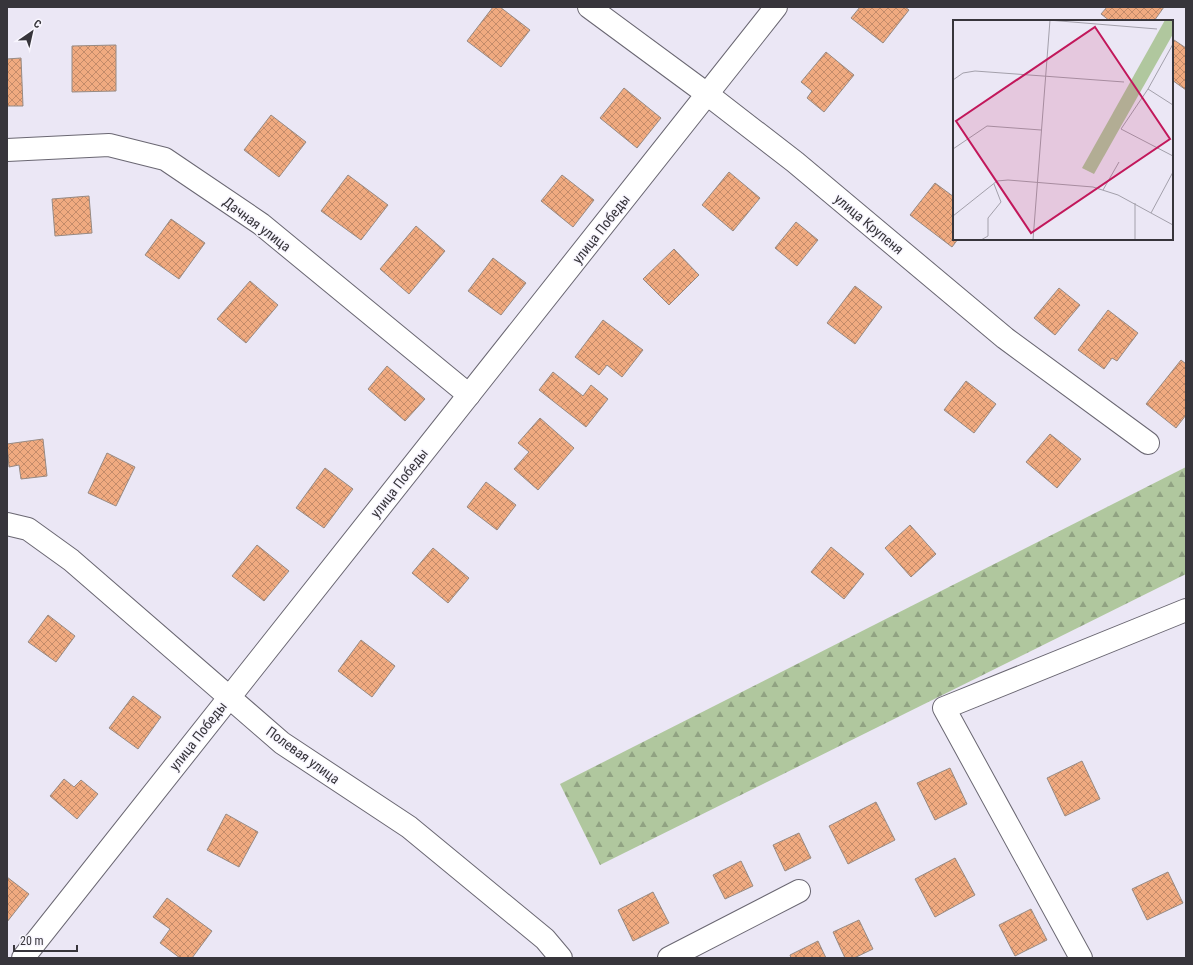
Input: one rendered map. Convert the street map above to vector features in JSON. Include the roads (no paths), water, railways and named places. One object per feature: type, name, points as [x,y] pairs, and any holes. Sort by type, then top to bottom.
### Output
[{"type":"street","name":"улица Крупеня","points":[[589,7],[707,94],[795,162],[1005,338],[1148,444]]},
{"type":"street","name":"улица Победы","points":[[23,958],[776,7]]},
{"type":"street","name":"Дачная улица","points":[[7,150],[109,145],[165,159],[261,224],[468,395]]},
{"type":"street","name":"Полевая улица","points":[[7,524],[28,529],[71,560],[282,743],[409,827],[545,939],[561,958]]},
{"type":"street","points":[[1080,958],[944,708],[1186,610]]},
{"type":"street","points":[[669,958],[799,891]]}]
